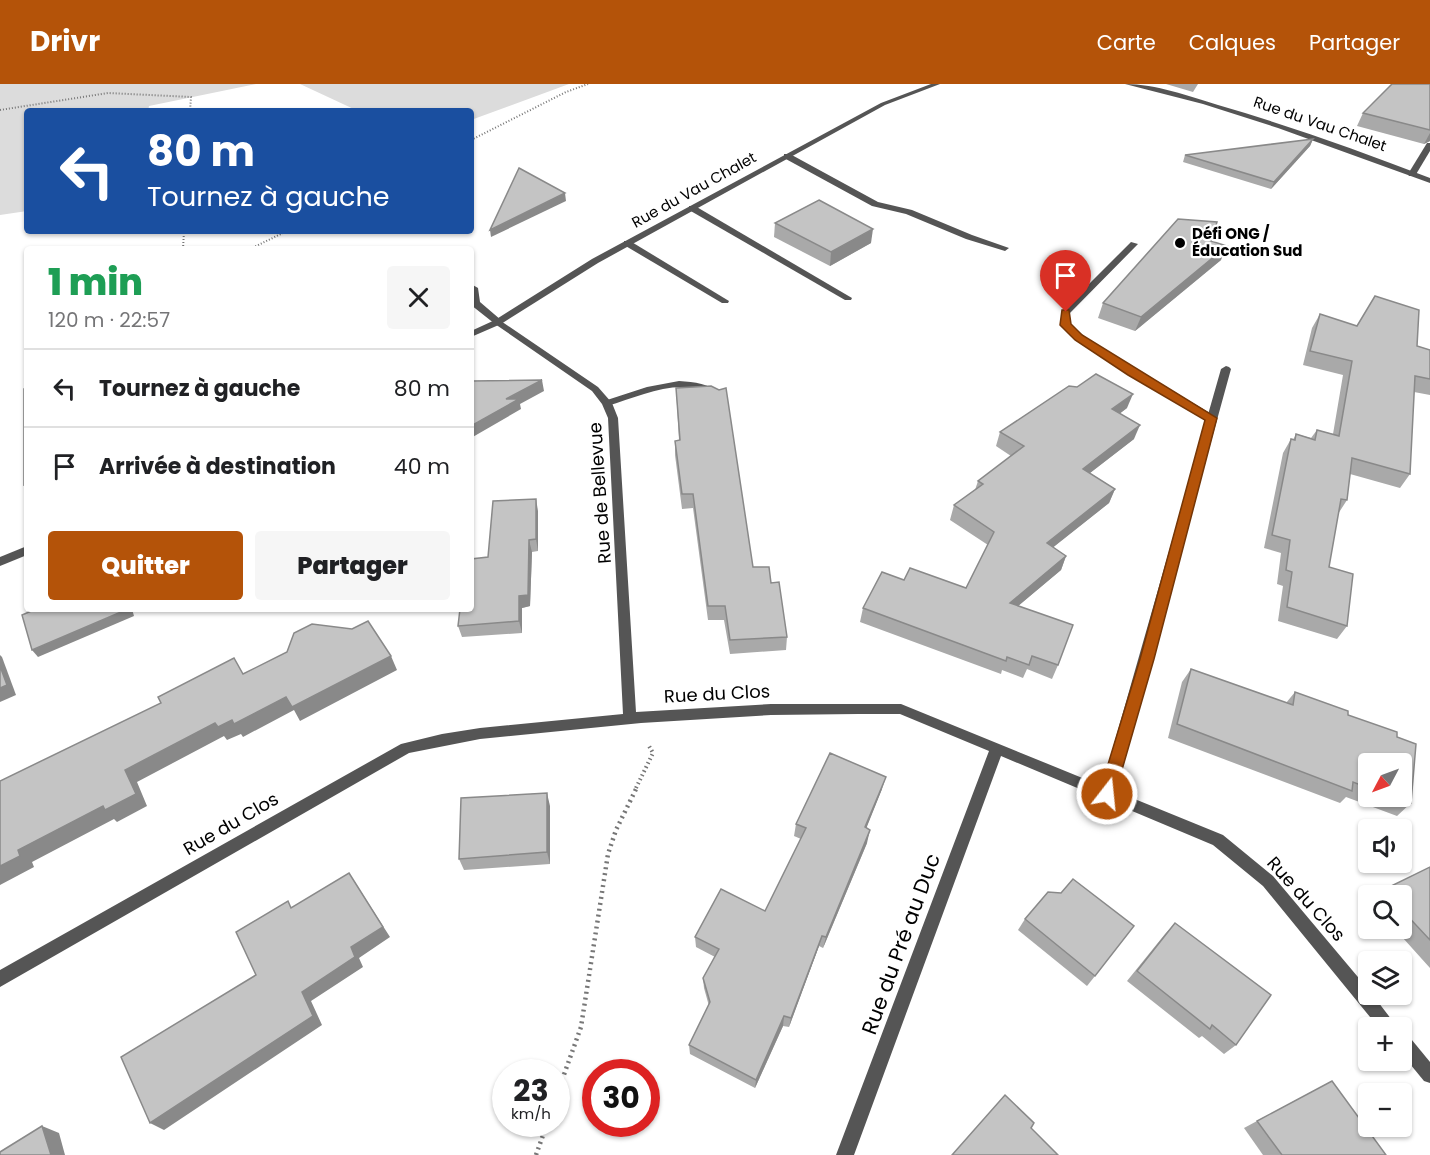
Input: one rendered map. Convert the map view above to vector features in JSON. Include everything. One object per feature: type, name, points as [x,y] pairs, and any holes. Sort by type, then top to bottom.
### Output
[{"type":"street","name":"Rue du Vau Chalet","points":[[474,333],[498,322],[595,261],[787,156],[884,104],[937,84]]},
{"type":"street","name":"Rue du Vau Chalet","points":[[1128,84],[1274,122],[1430,181]]},
{"type":"street","points":[[1412,174],[1430,146]]},
{"type":"street","points":[[787,156],[875,204],[909,212],[969,237],[1005,248]]},
{"type":"street","points":[[692,208],[848,298]]},
{"type":"street","points":[[627,243],[725,301]]},
{"type":"street","points":[[1134,244],[1066,312],[1065,325],[1093,348],[1211,418]]},
{"type":"street","name":"Rue de Bellevue","points":[[474,303],[595,389],[607,403],[613,418],[630,717]]},
{"type":"street","points":[[1107,794],[1147,659],[1226,369]]},
{"type":"street","points":[[607,403],[648,388],[696,385],[712,390],[720,400]]},
{"type":"street","points":[[0,562],[24,551]]},
{"type":"street","name":"Rue du Clos","points":[[0,979],[406,748],[455,736],[630,717],[851,707],[901,709],[1218,840],[1268,881],[1381,1017]]},
{"type":"street","name":"Rue du Pré au Duc","points":[[845,1155],[997,748]]},
{"type":"street","points":[[1412,1053],[1430,1075]]},
{"type":"path","points":[[474,138],[566,92],[588,84]]},
{"type":"path","points":[[0,110],[108,93],[191,97],[190,108]]},
{"type":"path","points":[[256,246],[281,234]]},
{"type":"path","points":[[570,1059],[581,1027],[608,854],[616,830],[653,753],[630,717]]},
{"type":"path","points":[[536,1155],[542,1137]]},
{"type":"shaded area","points":[[0,84],[256,84],[149,106],[149,108],[24,108],[24,211],[0,215]]},
{"type":"shaded area","points":[[300,84],[569,84],[474,119],[474,108],[352,108]]},
{"type":"building","points":[[1392,84],[1430,84],[1430,130],[1363,113]]},
{"type":"building","points":[[1313,139],[1274,182],[1185,155]]},
{"type":"building","points":[[519,168],[565,193],[490,230]]},
{"type":"building","points":[[819,200],[873,229],[831,252],[775,223]]},
{"type":"building","points":[[1178,219],[1217,222],[1211,241],[1227,246],[1141,317],[1103,303]]},
{"type":"building","points":[[1375,296],[1419,310],[1417,346],[1430,350],[1430,379],[1415,376],[1410,474],[1352,458],[1347,500],[1341,499],[1329,567],[1353,574],[1347,626],[1287,607],[1292,572],[1286,570],[1290,540],[1272,535],[1291,439],[1295,440],[1296,434],[1315,440],[1317,430],[1339,436],[1352,361],[1310,351],[1320,314],[1357,326]]},
{"type":"building","points":[[1096,374],[1133,394],[1112,409],[1140,425],[1083,469],[1115,489],[1047,543],[1066,556],[1010,603],[1073,625],[1058,665],[1032,656],[1029,665],[1007,657],[1006,661],[863,608],[882,572],[904,580],[910,568],[966,588],[994,532],[954,505],[983,484],[978,481],[1024,446],[1000,432],[1069,386],[1077,387]]},
{"type":"building","points":[[542,380],[506,399],[519,399],[474,424],[474,381]]},
{"type":"building","points":[[711,386],[719,390],[726,388],[753,567],[769,567],[771,583],[779,582],[787,637],[730,640],[725,606],[708,606],[693,494],[682,494],[675,441],[680,440],[676,388]]},
{"type":"building","points":[[536,499],[536,539],[529,540],[528,595],[519,596],[519,621],[458,626],[460,612],[474,612],[474,559],[488,557],[493,501]]},
{"type":"building","points":[[29,612],[121,612],[32,650],[22,615]]},
{"type":"building","points":[[368,621],[391,656],[292,707],[286,697],[234,724],[232,720],[218,727],[215,723],[125,770],[136,794],[105,810],[103,806],[18,850],[20,856],[0,866],[0,781],[161,703],[158,697],[234,658],[243,674],[287,652],[294,633],[312,624],[352,629]]},
{"type":"building","points":[[0,666],[7,685],[0,688]]},
{"type":"building","points":[[1191,669],[1293,705],[1295,692],[1348,711],[1348,715],[1397,732],[1397,737],[1416,744],[1412,791],[1412,753],[1358,753],[1358,784],[1353,782],[1352,791],[1177,724]]},
{"type":"building","points":[[830,753],[886,777],[865,827],[870,830],[826,937],[822,936],[791,1018],[784,1016],[756,1080],[689,1045],[710,1002],[703,978],[719,949],[695,937],[721,889],[765,911],[806,828],[796,824]]},
{"type":"building","points":[[547,793],[547,852],[459,859],[461,798]]},
{"type":"building","points":[[1430,867],[1430,940],[1412,921],[1412,885],[1393,885]]},
{"type":"building","points":[[349,873],[383,927],[351,947],[355,957],[302,992],[313,1016],[150,1123],[121,1057],[256,975],[236,932],[288,901],[291,908]]},
{"type":"building","points":[[1073,879],[1134,926],[1095,976],[1025,919],[1048,892],[1061,893]]},
{"type":"building","points":[[1175,923],[1271,995],[1236,1045],[1212,1025],[1210,1029],[1137,971]]},
{"type":"building","points":[[1332,1081],[1358,1117],[1358,1137],[1373,1137],[1386,1155],[1282,1155],[1257,1121]]},
{"type":"building","points":[[1005,1095],[1034,1123],[1031,1128],[1058,1155],[952,1155]]},
{"type":"building","points":[[42,1126],[51,1155],[0,1155],[0,1152]]},
{"type":"place","name":"Défi ONG / Éducation Sud","points":[[1180,243]]},
{"type":"route","points":[[1066,312],[1065,325],[1078,338],[1132,373],[1211,418],[1147,659],[1107,794]]}]
